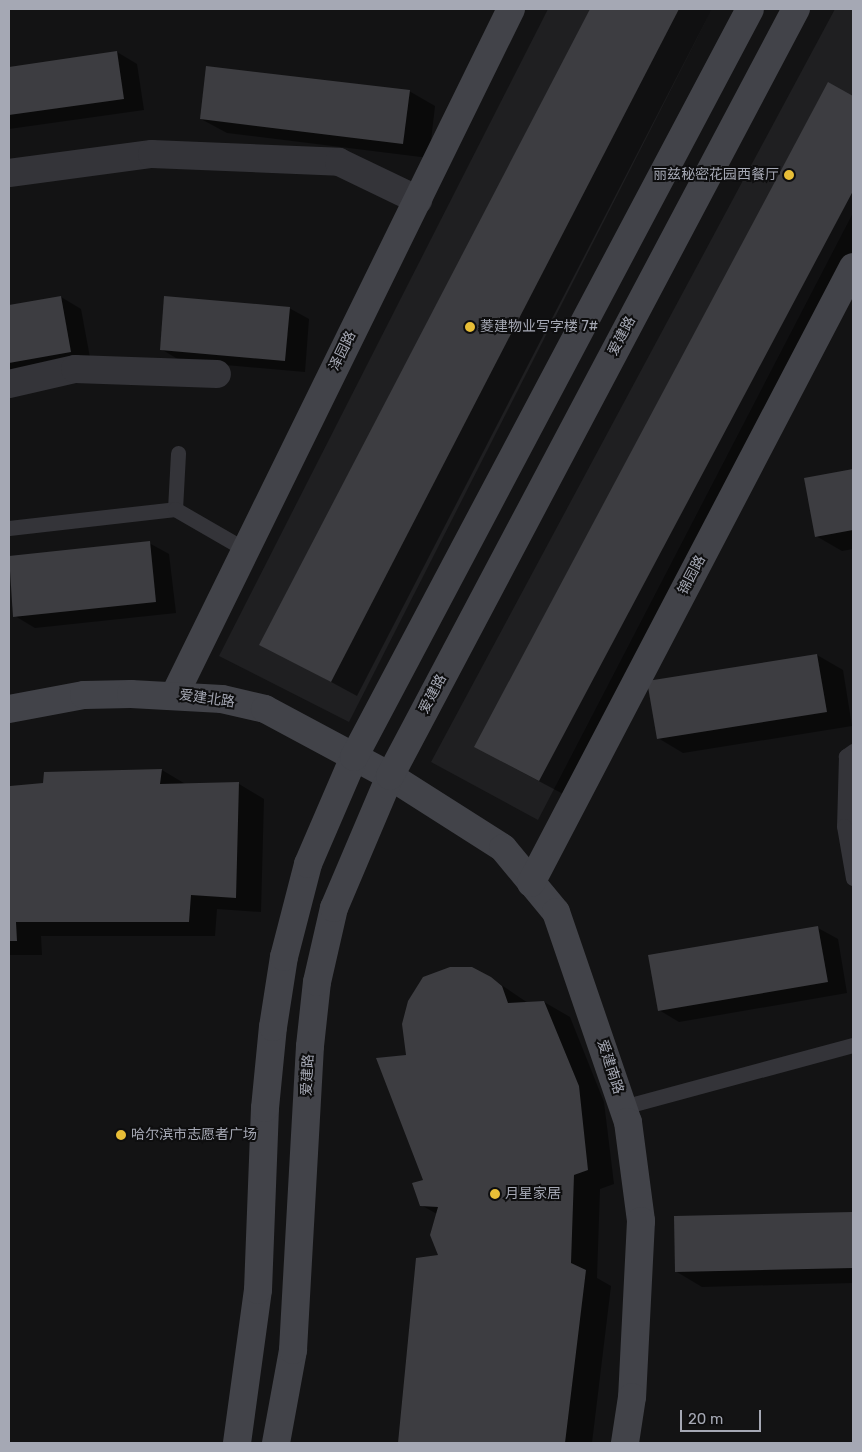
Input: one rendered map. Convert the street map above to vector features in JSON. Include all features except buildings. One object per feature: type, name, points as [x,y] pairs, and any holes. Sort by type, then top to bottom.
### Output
[{"type":"main road","name":"泽园路","points":[[175,694],[511,9]]},
{"type":"main road","points":[[238,1443],[258,1290],[265,1108],[284,957],[308,864],[354,757],[750,9]]},
{"type":"main road","name":"爱建路","points":[[276,1443],[294,1350],[317,982],[334,908],[390,776],[796,9]]},
{"type":"main road","name":"锦园路","points":[[531,883],[853,267]]},
{"type":"main road","name":"爱建北路","points":[[9,709],[84,695],[175,694],[265,709],[390,776]]},
{"type":"main road","name":"爱建南路","points":[[390,776],[503,848],[556,912],[623,1107],[641,1221],[632,1397],[625,1443]]},
{"type":"street","points":[[9,173],[152,154],[339,162],[418,200]]},
{"type":"street","points":[[9,384],[75,369],[217,374]]},
{"type":"lane","points":[[175,509],[178,453]]},
{"type":"lane","points":[[9,528],[175,509],[246,550]]},
{"type":"lane","points":[[853,751],[846,756],[844,826],[853,878]]},
{"type":"lane","points":[[623,1107],[853,1045]]},
{"type":"shaded area","points":[[548,9],[712,9],[349,722],[219,656]]},
{"type":"shaded area","points":[[835,9],[853,9],[853,213],[538,820],[431,762]]},
{"type":"place","name":"丽兹秘密花园西餐厅","points":[[789,175]]},
{"type":"place","name":"菱建物业写字楼 7#","points":[[470,327]]},
{"type":"place","name":"哈尔滨市志愿者广场","points":[[121,1135]]},
{"type":"place","name":"月星家居","points":[[495,1194]]}]
